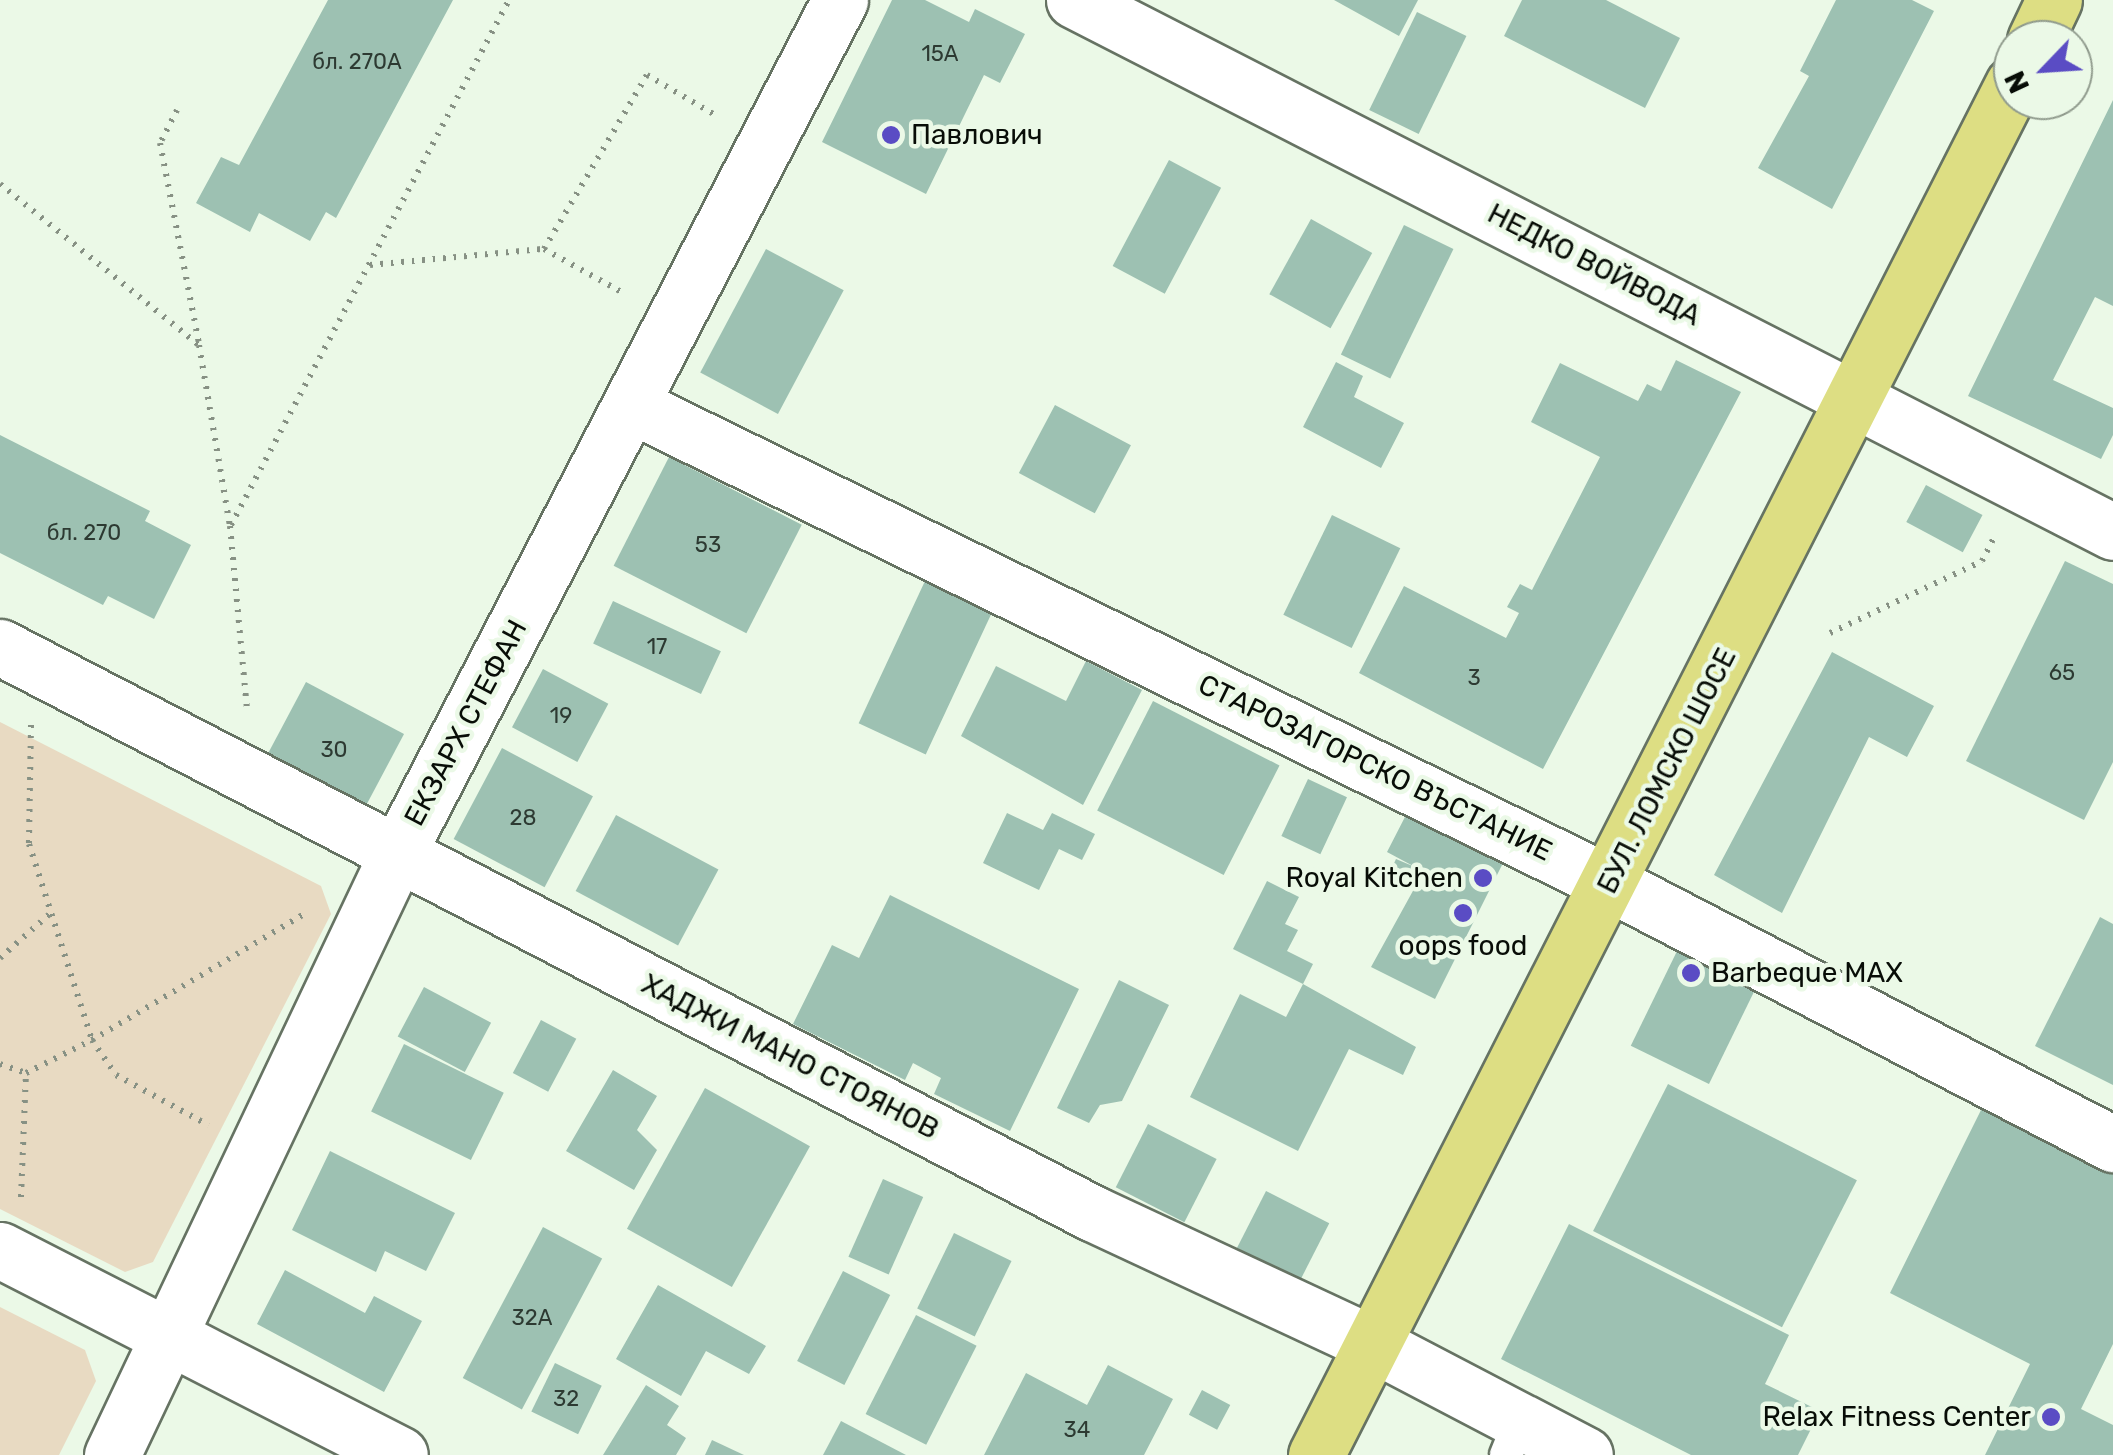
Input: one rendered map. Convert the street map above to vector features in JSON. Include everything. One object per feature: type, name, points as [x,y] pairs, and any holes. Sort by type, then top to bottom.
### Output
[{"type":"main road","name":"БУЛ. ЛОМСКО ШОСЕ","points":[[1316,1455],[1995,120]]},
{"type":"street","name":"ЕКЗАРХ СТЕФАН","points":[[112,1455],[397,854],[840,0]]},
{"type":"street","name":"НЕДКО ВОЙВОДА","points":[[1074,0],[2113,532]]},
{"type":"street","name":"СТАРОЗАГОРСКО ВЪСТАНИЕ","points":[[632,404],[1609,882],[2113,1144]]},
{"type":"street","name":"ХАДЖИ МАНО СТОЯНОВ","points":[[16,655],[1092,1213],[1373,1344],[1513,1438],[1586,1455]]},
{"type":"street","points":[[9,1255],[400,1455]]},
{"type":"path","points":[[230,526],[509,0]]},
{"type":"path","points":[[544,249],[647,75],[766,145]]},
{"type":"path","points":[[177,110],[160,143],[230,526],[254,778]]},
{"type":"path","points":[[0,184],[200,346]]},
{"type":"path","points":[[368,265],[544,249],[674,321]]},
{"type":"path","points":[[1830,634],[1982,561],[2022,484]]},
{"type":"path","points":[[16,655],[28,844],[54,910],[92,1040],[116,1075],[137,1090],[258,1150]]},
{"type":"path","points":[[0,958],[54,910]]},
{"type":"path","points":[[0,1064],[26,1073],[92,1040],[309,911]]},
{"type":"path","points":[[9,1255],[26,1073]]},
{"type":"shaded area","points":[[0,722],[321,886],[331,914],[153,1262],[125,1272],[0,1209]]},
{"type":"shaded area","points":[[0,1307],[85,1350],[96,1381],[59,1455],[0,1455]]},
{"type":"building","points":[[328,0],[453,0],[336,218],[326,212],[310,241],[259,213],[250,232],[196,203],[221,157],[239,165]]},
{"type":"building","points":[[892,0],[925,0],[969,22],[975,9],[1025,34],[1000,83],[984,75],[926,194],[822,142]]},
{"type":"building","points":[[1334,0],[1418,0],[1399,36]]},
{"type":"building","points":[[1522,0],[1606,0],[1680,38],[1645,108],[1504,36]]},
{"type":"building","points":[[1836,0],[1912,0],[1934,11],[1832,209],[1758,168],[1809,76],[1800,71]]},
{"type":"building","points":[[1417,12],[1466,36],[1419,134],[1369,110]]},
{"type":"building","points":[[2113,100],[2113,306],[2095,297],[2053,380],[2113,408],[2113,435],[2101,459],[1968,396]]},
{"type":"building","points":[[1169,160],[1221,188],[1165,294],[1113,266]]},
{"type":"building","points":[[1311,219],[1372,253],[1331,328],[1269,294]]},
{"type":"building","points":[[1404,225],[1453,249],[1390,379],[1341,354]]},
{"type":"building","points":[[766,249],[844,290],[778,414],[700,373]]},
{"type":"building","points":[[1676,360],[1741,392],[1543,769],[1359,673],[1404,586],[1506,638],[1519,613],[1507,607],[1520,584],[1532,590],[1600,457],[1531,422],[1560,363],[1638,401],[1647,384],[1661,391]]},
{"type":"building","points":[[1336,362],[1363,376],[1354,397],[1404,423],[1381,468],[1303,427]]},
{"type":"building","points":[[1055,405],[1131,445],[1095,513],[1019,473]]},
{"type":"building","points":[[0,435],[150,511],[145,521],[191,545],[154,619],[108,596],[103,605],[0,553]]},
{"type":"building","points":[[669,457],[802,525],[746,633],[614,566]]},
{"type":"building","points":[[1926,485],[1983,515],[1963,552],[1906,522]]},
{"type":"building","points":[[1332,515],[1400,548],[1352,648],[1283,615]]},
{"type":"building","points":[[2065,561],[2113,584],[2113,762],[2084,820],[1966,761]]},
{"type":"building","points":[[925,581],[992,612],[926,755],[859,723]]},
{"type":"building","points":[[613,601],[721,651],[701,694],[593,644]]},
{"type":"building","points":[[1832,652],[1934,706],[1907,757],[1869,737],[1782,913],[1714,875]]},
{"type":"building","points":[[1086,661],[1142,690],[1083,805],[961,736],[996,666],[1066,701]]},
{"type":"building","points":[[543,669],[608,704],[577,762],[512,727]]},
{"type":"building","points":[[306,682],[404,734],[359,818],[261,766]]},
{"type":"building","points":[[1153,701],[1280,765],[1224,875],[1097,811]]},
{"type":"building","points":[[502,748],[593,796],[545,887],[454,839]]},
{"type":"building","points":[[1308,779],[1347,797],[1320,854],[1281,836]]},
{"type":"building","points":[[1007,813],[1043,830],[1052,813],[1095,834],[1082,860],[1059,849],[1039,890],[983,863]]},
{"type":"building","points":[[1407,813],[1504,861],[1435,999],[1371,967],[1414,889],[1388,876],[1396,859],[1415,867],[1387,852]]},
{"type":"building","points":[[616,815],[718,869],[678,945],[576,891]]},
{"type":"building","points":[[1267,881],[1299,897],[1285,924],[1298,930],[1287,951],[1313,964],[1303,984],[1233,949]]},
{"type":"building","points":[[890,895],[1079,989],[1010,1131],[934,1094],[941,1078],[913,1063],[905,1080],[793,1024],[832,945],[859,958]]},
{"type":"building","points":[[2100,917],[2113,924],[2113,1085],[2035,1046]]},
{"type":"building","points":[[1679,947],[1757,985],[1709,1084],[1631,1046]]},
{"type":"building","points":[[1119,980],[1169,1005],[1122,1101],[1100,1105],[1089,1123],[1057,1108]]},
{"type":"building","points":[[1303,984],[1416,1047],[1403,1075],[1349,1049],[1298,1151],[1190,1097],[1240,994],[1286,1017]]},
{"type":"building","points":[[424,987],[491,1023],[465,1072],[398,1036]]},
{"type":"building","points":[[541,1020],[576,1039],[548,1092],[513,1073]]},
{"type":"building","points":[[404,1044],[504,1093],[471,1160],[371,1111]]},
{"type":"building","points":[[613,1070],[657,1096],[637,1130],[657,1150],[634,1190],[566,1151]]},
{"type":"building","points":[[1668,1084],[1857,1180],[1782,1327],[1593,1231]]},
{"type":"building","points":[[705,1088],[810,1146],[732,1287],[627,1229]]},
{"type":"building","points":[[1985,1102],[2113,1166],[2113,1344],[2081,1409],[2113,1425],[2113,1455],[1985,1455],[2030,1364],[1890,1293]]},
{"type":"building","points":[[1148,1124],[1217,1159],[1184,1222],[1116,1187]]},
{"type":"building","points":[[330,1151],[455,1213],[426,1271],[385,1251],[376,1272],[292,1230]]},
{"type":"building","points":[[883,1179],[923,1197],[889,1275],[848,1257]]},
{"type":"building","points":[[1266,1191],[1329,1223],[1300,1280],[1237,1248]]},
{"type":"building","points":[[1569,1224],[1789,1335],[1765,1384],[1820,1411],[1798,1455],[1691,1455],[1501,1359]]},
{"type":"building","points":[[543,1227],[602,1258],[522,1409],[463,1378]]},
{"type":"building","points":[[954,1233],[1012,1261],[975,1337],[917,1308]]},
{"type":"building","points":[[285,1270],[365,1313],[374,1296],[422,1321],[384,1392],[257,1324]]},
{"type":"building","points":[[843,1271],[890,1295],[844,1385],[797,1361]]},
{"type":"building","points":[[658,1285],[766,1346],[749,1374],[706,1351],[681,1396],[616,1359]]},
{"type":"building","points":[[916,1315],[977,1346],[926,1445],[866,1414]]},
{"type":"building","points":[[555,1363],[602,1386],[578,1434],[531,1412]]},
{"type":"building","points":[[1108,1365],[1173,1399],[1144,1455],[984,1455],[1026,1373],[1087,1405]]},
{"type":"building","points":[[646,1385],[679,1406],[667,1425],[686,1438],[676,1455],[603,1455]]},
{"type":"building","points":[[1202,1390],[1230,1405],[1217,1430],[1189,1415]]},
{"type":"building","points":[[841,1421],[906,1455],[823,1455]]},
{"type":"building","points":[[712,1440],[744,1455],[705,1455]]},
{"type":"place","name":"Павлович","points":[[891,135]]},
{"type":"place","name":"Royal Kitchen","points":[[1483,878]]},
{"type":"place","name":"oops food","points":[[1463,913]]},
{"type":"place","name":"Barbeque MAX","points":[[1691,973]]},
{"type":"place","name":"Relax Fitness Center","points":[[2051,1417]]}]
